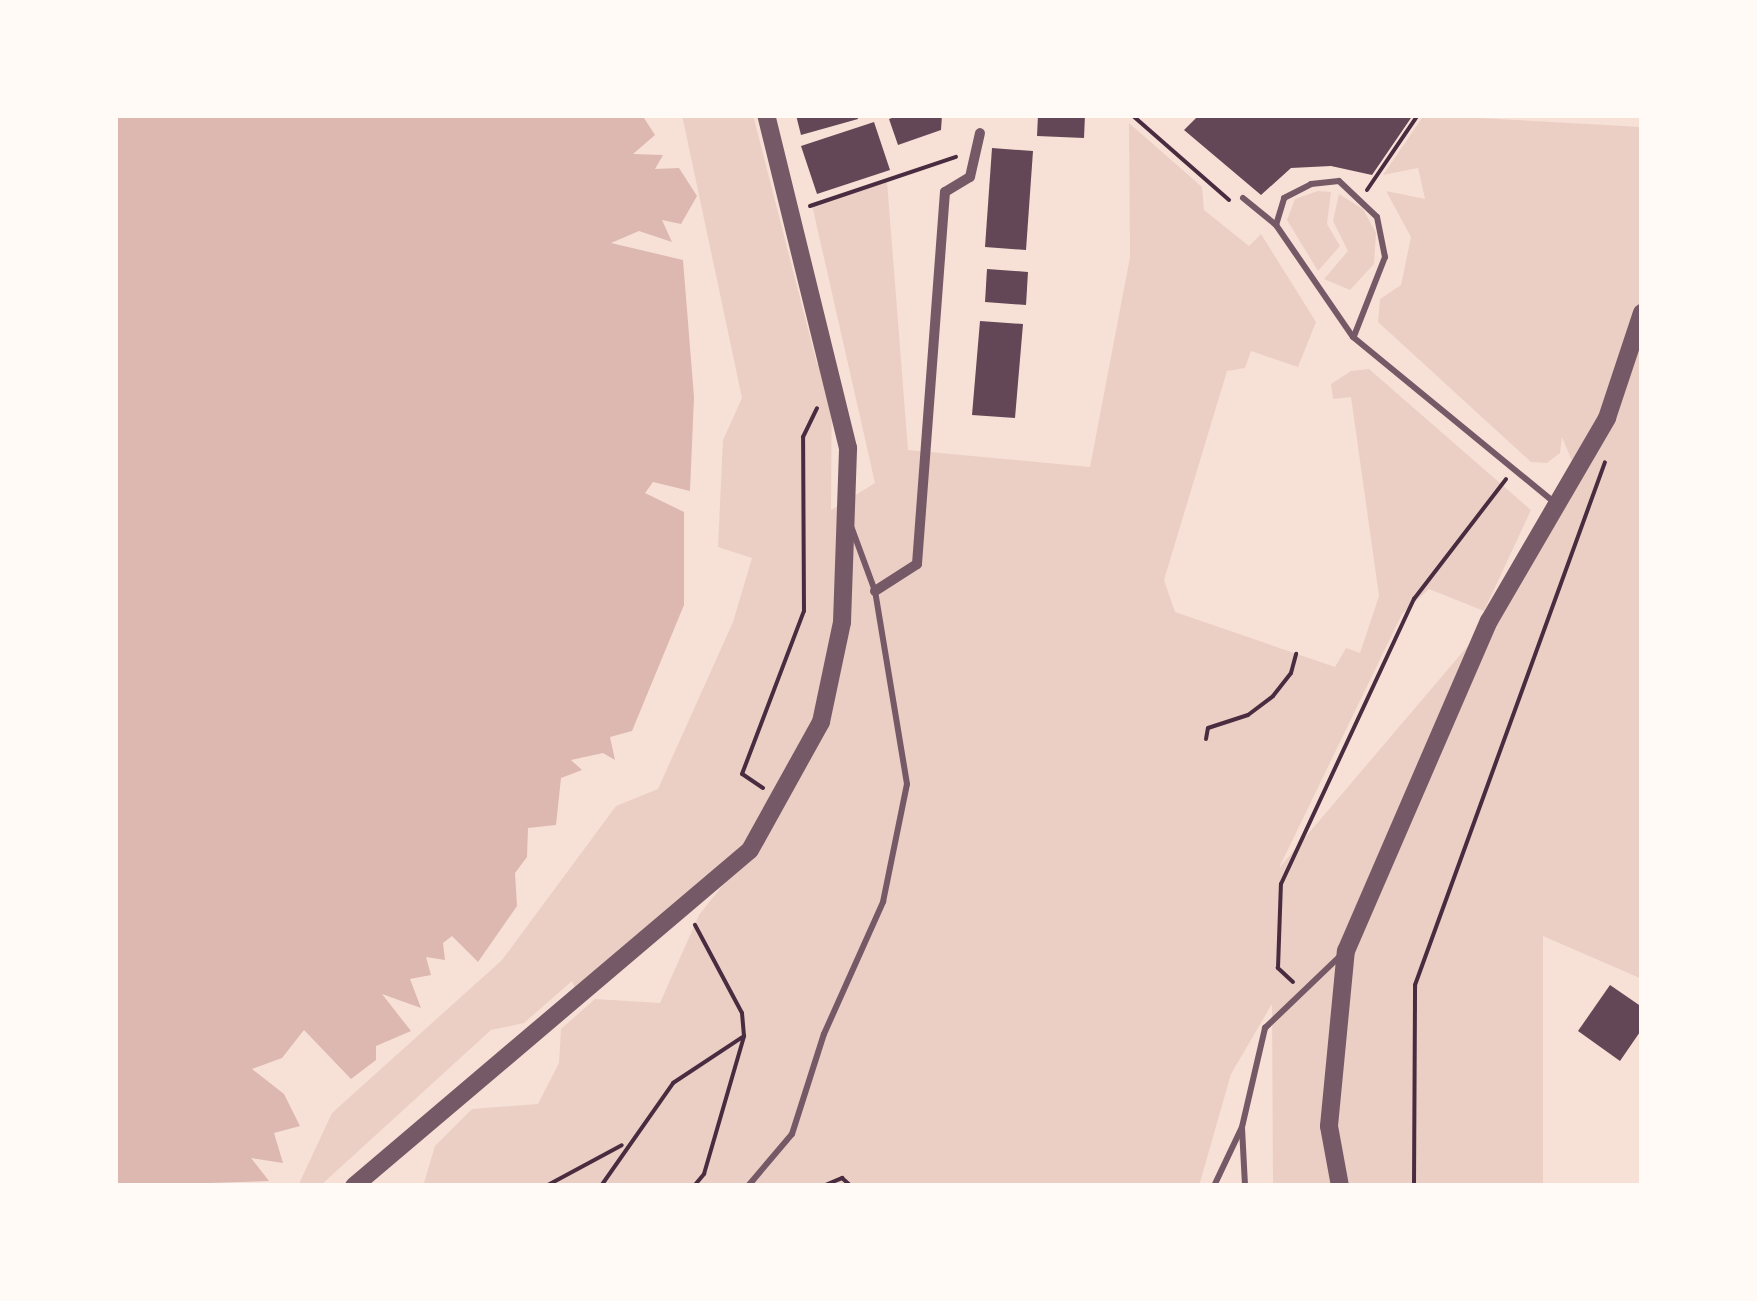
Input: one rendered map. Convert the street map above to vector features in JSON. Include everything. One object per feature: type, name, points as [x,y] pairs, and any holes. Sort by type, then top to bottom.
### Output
[{"type":"street","points":[[354,1186],[750,850],[821,722],[834,677],[848,515],[848,448],[766,115]]},
{"type":"street","points":[[874,591],[918,564],[945,192],[970,177],[980,133]]},
{"type":"street","points":[[1340,1186],[1329,1126],[1346,951],[1489,622],[1553,501],[1599,433],[1642,313]]},
{"type":"lane","points":[[1276,224],[1284,198],[1311,184],[1339,181],[1378,217],[1385,256],[1354,337]]},
{"type":"lane","points":[[1243,198],[1276,224],[1354,337],[1512,472],[1553,501]]},
{"type":"lane","points":[[748,1186],[792,1134],[824,1034],[883,902],[907,784],[874,591],[848,515]]},
{"type":"lane","points":[[1214,1186],[1242,1127],[1265,1028],[1300,989],[1346,951]]},
{"type":"lane","points":[[1242,1127],[1244,1186]]},
{"type":"path","points":[[1132,115],[1228,200],[1243,198]]},
{"type":"path","points":[[1361,198],[1418,115]]},
{"type":"path","points":[[792,212],[955,160],[960,145]]},
{"type":"path","points":[[779,798],[742,774],[804,611],[803,437],[832,376]]},
{"type":"path","points":[[1414,1186],[1415,985],[1606,467],[1599,433]]},
{"type":"path","points":[[1300,989],[1278,968],[1281,884],[1349,726],[1414,598],[1512,472]]},
{"type":"path","points":[[1206,739],[1208,728],[1248,715],[1273,696],[1291,673],[1296,654]]},
{"type":"path","points":[[684,906],[742,1013],[744,1036],[704,1174],[694,1186]]},
{"type":"path","points":[[601,1186],[626,1143],[673,1083],[744,1036]]},
{"type":"path","points":[[546,1186],[626,1143]]},
{"type":"path","points":[[823,1186],[842,1178],[851,1186]]},
{"type":"shaded area","points":[[115,115],[642,115],[655,135],[633,154],[663,155],[655,169],[679,168],[697,196],[681,224],[662,220],[672,242],[639,231],[611,243],[683,260],[694,397],[690,491],[653,482],[645,493],[684,512],[684,605],[632,731],[610,737],[615,760],[603,753],[571,760],[582,770],[561,778],[556,825],[528,828],[527,857],[515,873],[517,906],[478,962],[452,936],[443,943],[445,960],[426,957],[431,975],[410,979],[421,1008],[382,994],[411,1031],[376,1046],[376,1060],[351,1079],[304,1030],[282,1058],[252,1069],[284,1094],[300,1126],[274,1133],[283,1163],[251,1158],[269,1181],[115,1186]]},
{"type":"shaded area","points":[[682,115],[753,115],[817,364],[832,376],[831,510],[875,483],[812,205],[887,181],[908,450],[1090,467],[1130,257],[1129,123],[1202,187],[1204,210],[1249,246],[1261,234],[1316,322],[1298,367],[1251,351],[1245,368],[1227,371],[1164,580],[1175,612],[1335,667],[1346,648],[1360,653],[1379,596],[1351,397],[1333,399],[1331,384],[1351,371],[1369,369],[1531,510],[1484,611],[1429,589],[1402,614],[1279,868],[1489,621],[1579,478],[1562,437],[1560,453],[1547,463],[1531,462],[1378,322],[1380,299],[1401,285],[1411,237],[1386,191],[1425,199],[1418,168],[1383,175],[1424,115],[1642,127],[1642,979],[1543,936],[1543,1186],[1273,1186],[1272,1004],[1231,1074],[1199,1186],[423,1186],[435,1146],[472,1109],[538,1104],[559,1063],[561,1029],[595,999],[660,1003],[699,915],[746,856],[578,996],[572,981],[524,1023],[491,1030],[320,1186],[298,1186],[332,1113],[502,960],[616,806],[658,789],[733,622],[752,558],[718,547],[723,440],[742,398]]},
{"type":"shaded area","points":[[1318,191],[1331,192],[1327,224],[1340,246],[1318,271],[1287,220],[1295,199]]},
{"type":"shaded area","points":[[1339,194],[1363,209],[1376,233],[1374,264],[1350,290],[1324,279],[1348,251],[1333,221]]},
{"type":"building","points":[[796,115],[857,115],[858,119],[801,135]]},
{"type":"building","points":[[900,115],[942,115],[941,130],[898,145],[889,119]]},
{"type":"building","points":[[1038,115],[1085,115],[1084,138],[1037,136]]},
{"type":"building","points":[[1199,115],[1413,115],[1372,175],[1331,166],[1291,168],[1261,195],[1184,130]]},
{"type":"building","points":[[874,122],[890,170],[817,194],[801,146]]},
{"type":"building","points":[[992,148],[1033,151],[1026,250],[985,247]]},
{"type":"building","points":[[987,269],[1028,272],[1026,305],[985,302]]},
{"type":"building","points":[[980,321],[1023,324],[1015,418],[972,415]]},
{"type":"building","points":[[1610,985],[1642,1007],[1642,1029],[1620,1061],[1578,1031]]}]
